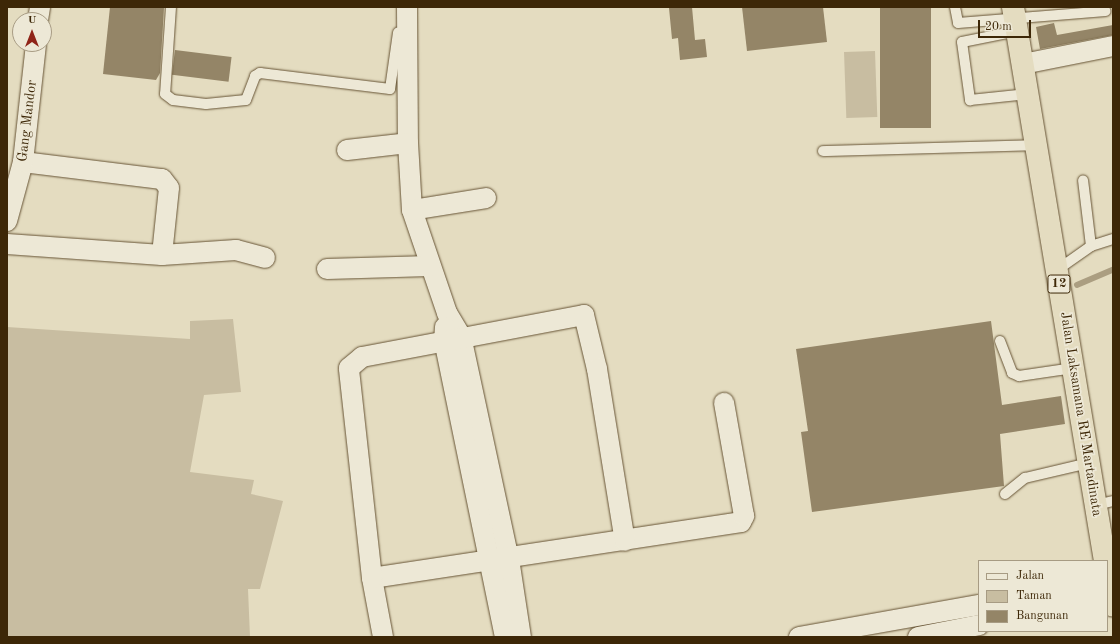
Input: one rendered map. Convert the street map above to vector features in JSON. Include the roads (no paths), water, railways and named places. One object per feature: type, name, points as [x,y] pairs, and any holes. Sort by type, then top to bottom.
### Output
[{"type":"highway","name":"Jalan Laksamana RE Martadinata","points":[[1015,19],[1089,463],[1105,503],[1110,580]]},
{"type":"street","points":[[407,7],[408,142],[412,210],[453,338],[500,560],[521,637]]},
{"type":"street","points":[[1023,64],[1113,46]]},
{"type":"street","name":"Gang Mandor","points":[[7,221],[23,162],[35,52]]},
{"type":"street","points":[[347,150],[408,142]]},
{"type":"street","points":[[23,162],[162,179],[169,188],[162,254]]},
{"type":"street","points":[[412,210],[486,198]]},
{"type":"street","points":[[7,244],[162,254],[236,250],[265,258]]},
{"type":"street","points":[[328,269],[430,266]]},
{"type":"street","points":[[383,637],[372,578],[349,368],[362,357],[453,338],[584,316],[597,369],[625,541]]},
{"type":"street","points":[[372,578],[500,560],[741,522],[744,516],[724,403]]},
{"type":"street","points":[[500,560],[505,637]]},
{"type":"street","points":[[799,637],[880,630],[978,605]]},
{"type":"street","points":[[918,637],[978,625]]},
{"type":"lane","points":[[171,7],[165,94],[173,100],[206,104],[246,100],[255,76],[260,73],[390,89],[400,7]]},
{"type":"lane","points":[[956,7],[958,23],[1106,11]]},
{"type":"lane","points":[[1015,19],[962,42],[970,100],[1028,94]]},
{"type":"lane","points":[[823,151],[1036,145]]},
{"type":"lane","points":[[1083,180],[1091,246]]},
{"type":"lane","points":[[1057,270],[1091,246],[1113,239]]},
{"type":"lane","points":[[1000,340],[1012,373],[1019,376],[1073,368]]},
{"type":"lane","points":[[1006,494],[1025,478],[1089,463]]},
{"type":"waterway","points":[[1077,285],[1113,270]]}]
